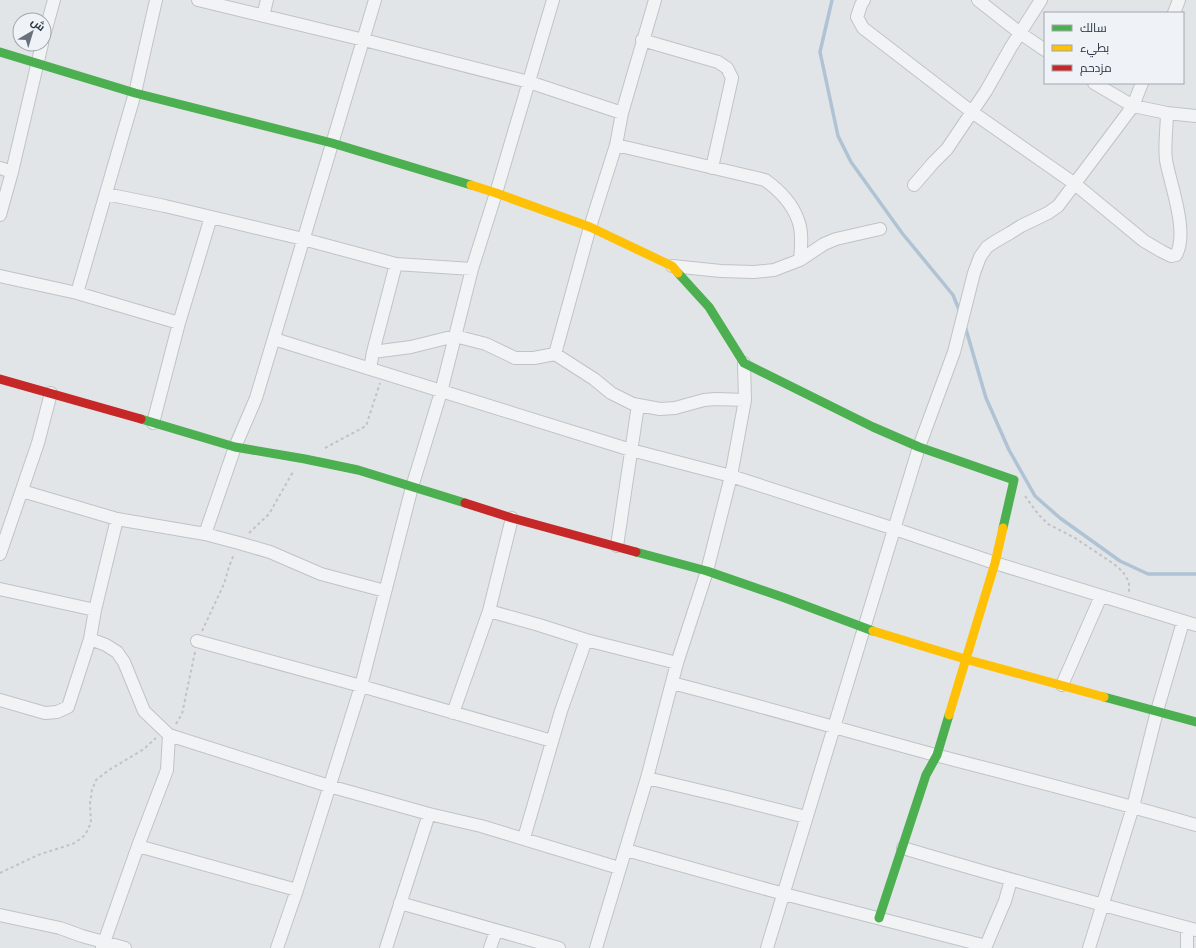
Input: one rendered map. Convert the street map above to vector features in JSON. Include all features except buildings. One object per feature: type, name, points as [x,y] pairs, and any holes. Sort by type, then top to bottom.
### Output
[{"type":"street","points":[[51,12],[54,0]]},
{"type":"street","points":[[76,293],[106,194],[134,93],[156,0]]},
{"type":"street","points":[[198,0],[529,82],[622,113]]},
{"type":"street","points":[[263,16],[267,0]]},
{"type":"street","points":[[205,534],[235,447],[256,398],[375,0]]},
{"type":"street","points":[[277,948],[297,890],[361,686],[412,487],[441,392],[472,270],[553,0]]},
{"type":"street","points":[[555,354],[590,227],[616,145],[622,113],[642,40],[655,0]]},
{"type":"street","points":[[864,0],[857,17],[863,28],[972,112],[1075,184],[1144,241],[1171,256],[1176,255],[1179,250],[1180,228],[1166,159],[1167,113]]},
{"type":"street","points":[[978,0],[1020,33],[1044,49]]},
{"type":"street","points":[[914,185],[947,149],[986,91],[1041,0]]},
{"type":"street","points":[[1174,12],[1179,0]]},
{"type":"street","points":[[642,40],[718,62],[727,68],[732,78],[712,168]]},
{"type":"street","points":[[0,52],[37,62],[134,93],[332,143],[496,193],[590,227],[672,266],[754,272],[774,270],[800,260],[824,244],[836,239],[880,229]]},
{"type":"street","points":[[0,215],[12,172],[40,52]]},
{"type":"street","points":[[1096,84],[1133,106],[1167,113],[1196,116]]},
{"type":"street","points":[[767,948],[919,447],[954,352],[974,273],[980,257],[987,247],[996,240],[1048,213],[1058,206],[1133,106],[1142,84]]},
{"type":"street","points":[[616,145],[765,180],[778,189],[793,209],[799,221],[801,240],[800,260]]},
{"type":"street","points":[[0,168],[12,172]]},
{"type":"street","points":[[106,194],[165,206],[303,239],[396,264],[472,270]]},
{"type":"street","points":[[153,423],[179,323],[211,217]]},
{"type":"street","points":[[370,369],[396,264]]},
{"type":"street","points":[[672,266],[708,307],[744,363],[833,408],[919,447],[1014,480],[995,563],[965,659],[938,755],[926,775],[879,918]]},
{"type":"street","points":[[0,276],[76,293],[179,323]]},
{"type":"street","points":[[373,352],[411,347],[455,336],[486,344],[515,358],[534,358],[555,354],[594,379],[611,393],[633,404],[660,409],[675,408],[704,400],[745,400]]},
{"type":"street","points":[[274,339],[631,450],[731,476],[995,563],[1196,626]]},
{"type":"street","points":[[597,948],[619,868],[626,850],[647,778],[677,663],[707,571],[731,476],[745,400],[744,363]]},
{"type":"street","points":[[0,379],[235,447],[358,470],[512,518],[707,571],[785,598],[864,628],[965,659],[1196,722]]},
{"type":"street","points":[[0,554],[38,443],[51,393]]},
{"type":"street","points":[[617,546],[638,405]]},
{"type":"street","points":[[22,492],[117,519],[205,534],[239,543],[270,552],[321,574],[385,591]]},
{"type":"street","points":[[453,713],[489,611],[512,518]]},
{"type":"street","points":[[0,700],[46,713],[57,712],[68,707],[90,639],[95,610],[117,519]]},
{"type":"street","points":[[0,589],[95,610]]},
{"type":"street","points":[[1062,685],[1100,596]]},
{"type":"street","points":[[489,611],[539,624],[586,640],[677,663]]},
{"type":"street","points":[[1090,948],[1133,806],[1157,711],[1183,622]]},
{"type":"street","points":[[90,639],[106,645],[117,652],[124,662],[144,711],[167,732],[329,786],[429,814],[524,838],[619,868]]},
{"type":"street","points":[[524,838],[570,683],[586,640]]},
{"type":"street","points":[[197,641],[552,741]]},
{"type":"street","points":[[672,683],[1133,806],[1196,825]]},
{"type":"street","points":[[103,945],[167,770],[167,732]]},
{"type":"street","points":[[647,778],[806,817]]},
{"type":"street","points":[[386,948],[429,814]]},
{"type":"street","points":[[138,846],[297,890]]},
{"type":"street","points":[[903,848],[1011,880],[1192,929],[1187,948]]},
{"type":"street","points":[[626,850],[784,894],[986,947],[1005,901],[1011,880]]},
{"type":"street","points":[[400,903],[559,948]]},
{"type":"street","points":[[0,915],[60,928],[103,945],[125,948]]},
{"type":"street","points":[[490,948],[496,931]]},
{"type":"path","points":[[0,873],[38,854],[75,843],[85,835],[91,823],[90,803],[92,790],[96,780],[109,770],[144,749],[167,732],[182,714],[197,641],[224,584],[239,543],[268,514],[289,477],[305,459],[366,426],[383,372]]},
{"type":"path","points":[[1014,480],[1038,514],[1048,524],[1075,538],[1114,564],[1123,572],[1129,582],[1127,604]]},
{"type":"waterway","points":[[832,0],[820,52],[838,136],[851,162],[902,233],[953,295],[960,312]]},
{"type":"waterway","points":[[965,326],[986,398],[1009,450],[1035,496],[1060,518],[1120,561],[1148,574],[1196,574]]},
{"type":"traffic: fast","points":[[0,52],[135,93],[332,143],[471,185]]},
{"type":"traffic: fast","points":[[678,273],[709,307],[744,363],[873,427],[919,447],[1014,480],[1003,528]]},
{"type":"traffic: fast","points":[[141,419],[235,447],[358,470],[465,503]]},
{"type":"traffic: fast","points":[[636,552],[707,571],[873,631]]},
{"type":"traffic: fast","points":[[1104,697],[1196,722]]},
{"type":"traffic: fast","points":[[879,918],[926,775],[937,755],[949,715]]},
{"type":"traffic: slow","points":[[471,185],[590,227],[672,266],[678,273]]},
{"type":"traffic: slow","points":[[949,715],[995,563],[1003,528]]},
{"type":"traffic: slow","points":[[873,631],[965,659],[1104,697]]},
{"type":"traffic: jam","points":[[0,379],[141,419]]},
{"type":"traffic: jam","points":[[465,503],[512,518],[636,552]]}]
